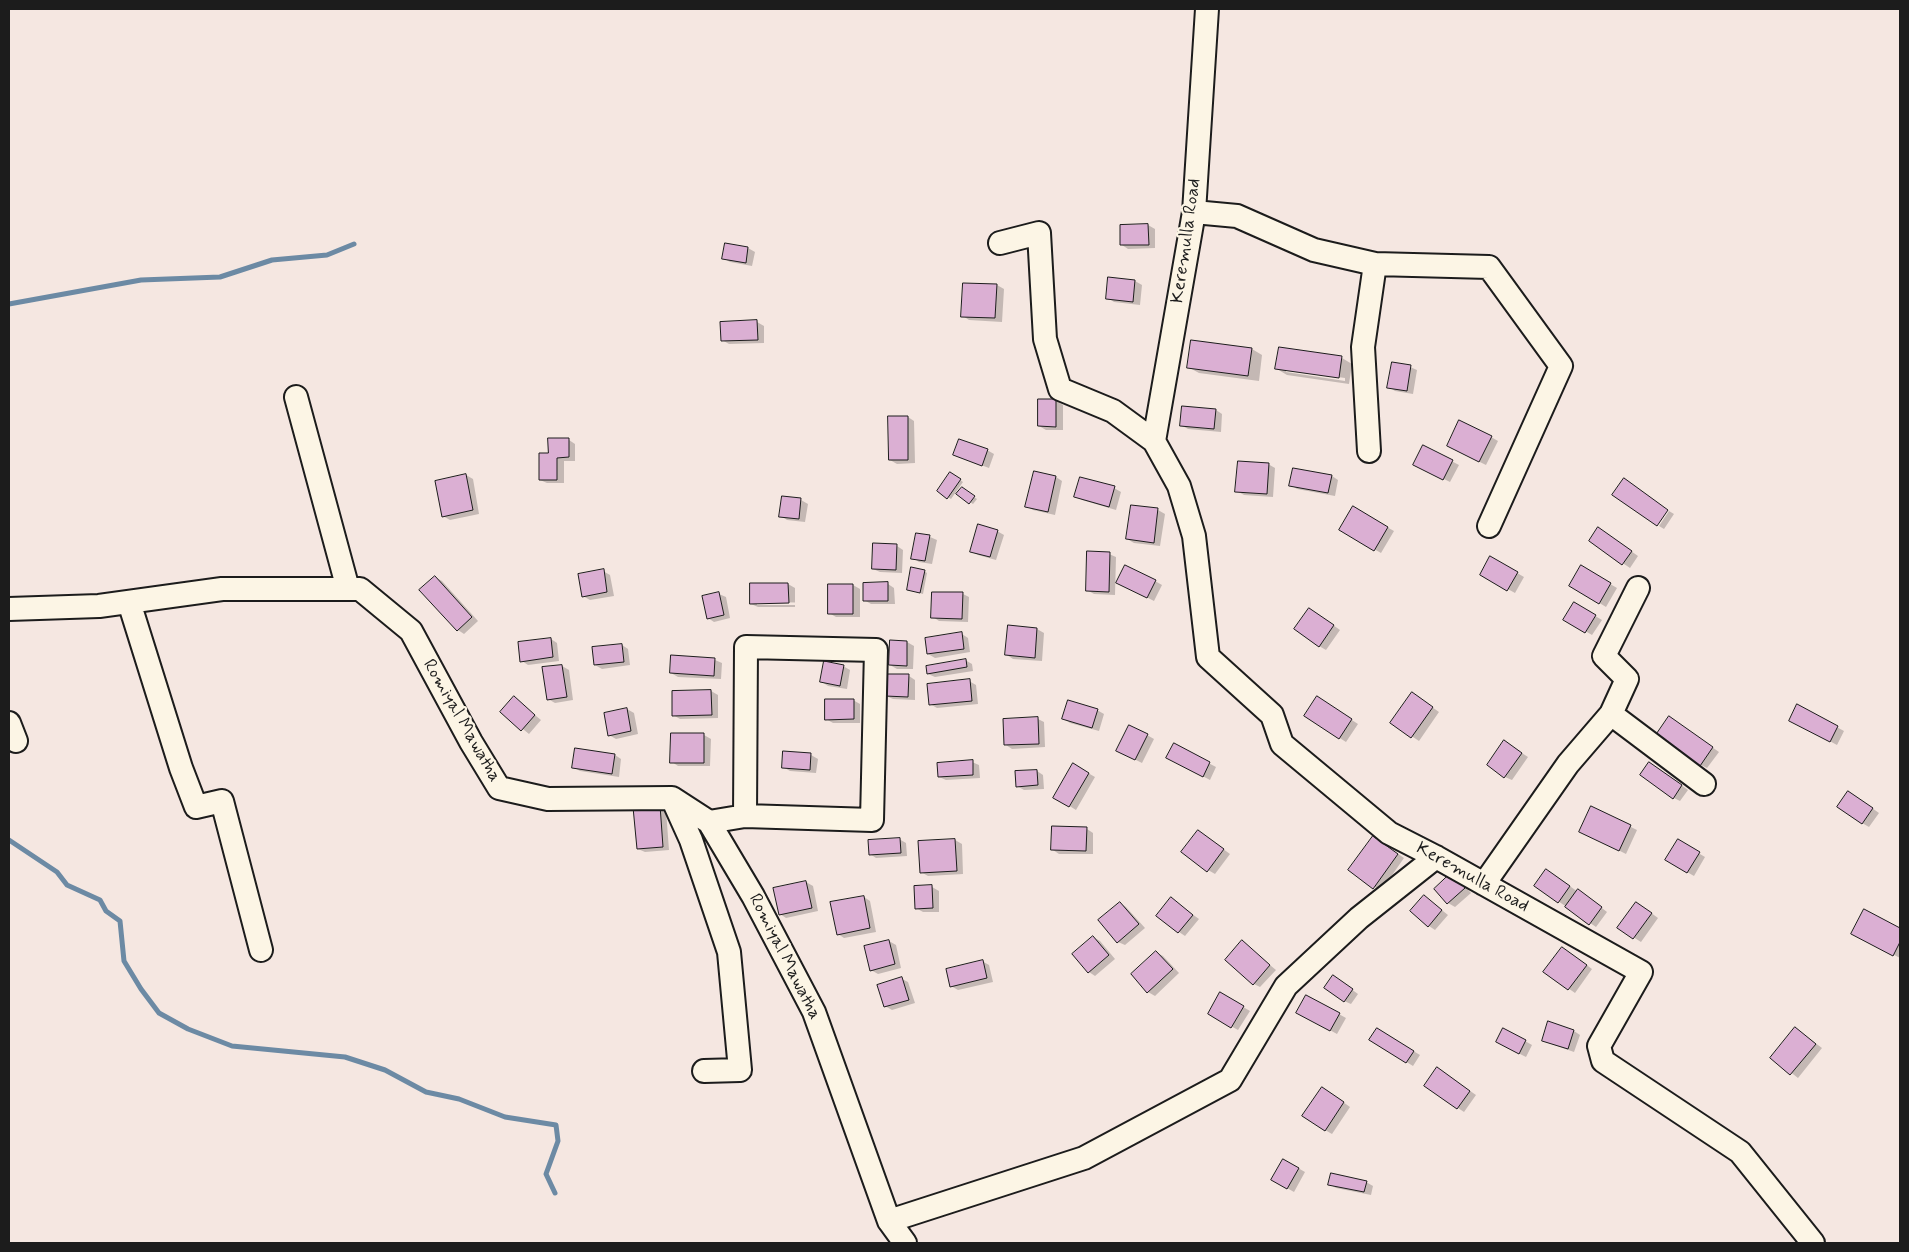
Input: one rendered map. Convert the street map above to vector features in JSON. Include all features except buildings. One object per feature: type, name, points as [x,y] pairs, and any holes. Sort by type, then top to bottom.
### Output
[{"type":"street","name":"Keremulla Road","points":[[1154,441],[1194,212],[1206,9]]},
{"type":"street","points":[[1194,212],[1236,216],[1314,250],[1375,264],[1489,268],[1561,366],[1489,526]]},
{"type":"street","name":"Keremulla Road","points":[[1000,244],[1039,233],[1045,339],[1060,389],[1113,410],[1154,441],[1179,486],[1194,536],[1208,657],[1272,715],[1282,744],[1390,833],[1641,972],[1598,1046],[1603,1061],[1740,1152],[1813,1243]]},
{"type":"street","points":[[1369,451],[1363,347],[1375,264]]},
{"type":"street","points":[[296,397],[348,589]]},
{"type":"street","points":[[1484,884],[1568,764],[1611,714],[1627,678],[1604,656],[1638,588]]},
{"type":"street","name":"Romiyal Mawatha","points":[[9,609],[99,606],[222,589],[360,589],[411,631],[471,742],[499,788],[548,799],[672,798],[709,822],[753,896],[814,1012],[890,1220],[905,1243]]},
{"type":"street","points":[[129,602],[196,807],[222,801],[261,950]]},
{"type":"street","points":[[709,822],[745,816],[872,820],[876,650],[746,647],[745,816]]},
{"type":"street","points":[[1611,714],[1704,784]]},
{"type":"street","points":[[672,798],[691,840],[729,952],[740,1070],[704,1071]]},
{"type":"street","points":[[890,1220],[1084,1158],[1230,1080],[1286,986],[1358,918],[1436,857]]},
{"type":"waterway","points":[[9,304],[141,280],[220,277],[272,260],[327,255],[354,244]]},
{"type":"waterway","points":[[9,840],[57,872],[67,885],[100,900],[106,911],[120,921],[124,961],[141,989],[159,1013],[188,1029],[232,1046],[345,1057],[385,1070],[426,1092],[459,1099],[505,1117],[556,1125],[558,1141],[546,1174],[555,1193]]}]
